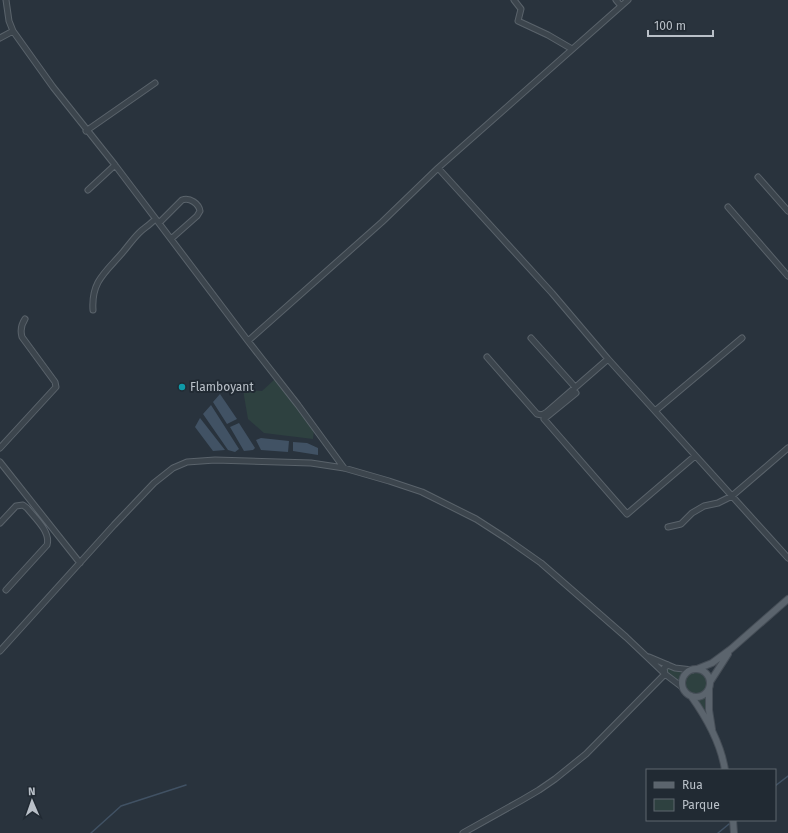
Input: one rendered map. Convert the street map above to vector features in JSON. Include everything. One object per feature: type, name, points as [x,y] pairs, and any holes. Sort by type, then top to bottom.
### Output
[{"type":"main road","points":[[714,734],[698,706],[682,687],[683,678],[688,671],[695,670],[712,663],[731,649],[788,598]]},
{"type":"main road","points":[[691,696],[700,696],[707,691],[709,684],[731,649]]},
{"type":"main road","points":[[695,670],[706,674],[709,684],[709,710],[714,734],[725,769]]},
{"type":"main road","points":[[733,821],[734,833]]},
{"type":"street","points":[[6,0],[9,21],[13,31],[53,87],[172,239],[344,468]]},
{"type":"street","points":[[514,0],[520,9],[518,21],[548,35],[572,49]]},
{"type":"street","points":[[616,0],[621,6]]},
{"type":"street","points":[[248,341],[382,222],[438,168],[628,0]]},
{"type":"street","points":[[0,38],[13,31]]},
{"type":"street","points":[[86,130],[155,83]]},
{"type":"street","points":[[88,190],[115,165]]},
{"type":"street","points":[[438,168],[552,293],[608,359],[788,558]]},
{"type":"street","points":[[758,177],[788,211]]},
{"type":"street","points":[[93,310],[93,294],[104,272],[138,234],[157,221],[182,200],[190,199],[199,207],[200,211],[198,216],[172,239]]},
{"type":"street","points":[[728,207],[788,276]]},
{"type":"street","points":[[0,448],[56,387],[22,337],[22,324],[25,319]]},
{"type":"street","points":[[531,338],[575,390]]},
{"type":"street","points":[[655,411],[742,338]]},
{"type":"street","points":[[487,357],[539,415],[546,412],[575,390]]},
{"type":"street","points":[[608,359],[544,420],[626,514],[696,456]]},
{"type":"street","points":[[668,527],[681,524],[692,513],[704,506],[718,503],[732,496],[788,448]]},
{"type":"street","points":[[0,651],[154,483],[178,465],[190,462],[230,460],[311,463],[344,468],[422,492],[476,519],[541,563],[647,656],[665,674],[682,687]]},
{"type":"street","points":[[0,462],[80,563]]},
{"type":"street","points":[[0,523],[16,506],[23,505],[36,520],[49,540],[47,545],[6,590]]},
{"type":"street","points":[[36,520],[42,515]]},
{"type":"street","points":[[647,656],[668,666],[695,670]]},
{"type":"street","points":[[665,674],[664,668],[668,666]]},
{"type":"street","points":[[463,833],[522,800],[554,779],[586,754],[665,674]]},
{"type":"green space","points":[[275,379],[314,430],[313,439],[264,433],[248,419],[243,390],[262,391]]},
{"type":"green space","points":[[665,669],[682,672],[678,681]]},
{"type":"green space","points":[[696,672],[704,675],[707,683],[704,691],[696,694],[688,691],[685,683],[688,675]]},
{"type":"green space","points":[[706,696],[705,712],[697,700]]},
{"type":"water","points":[[220,394],[237,419],[227,424],[213,402]]},
{"type":"water","points":[[211,405],[239,449],[235,452],[228,450],[203,414]]},
{"type":"water","points":[[200,418],[225,450],[213,451],[195,427]]},
{"type":"water","points":[[239,423],[255,448],[253,450],[244,451],[230,427]]},
{"type":"water","points":[[261,438],[289,441],[288,452],[261,450],[256,440]]},
{"type":"water","points":[[293,442],[307,443],[318,448],[318,455],[293,451]]},
{"type":"waterway","points":[[776,785],[788,776]]},
{"type":"waterway","points":[[91,833],[121,806],[186,785]]},
{"type":"waterway","points":[[718,833],[729,824]]},
{"type":"place","name":"Flamboyant","points":[[182,387]]}]
